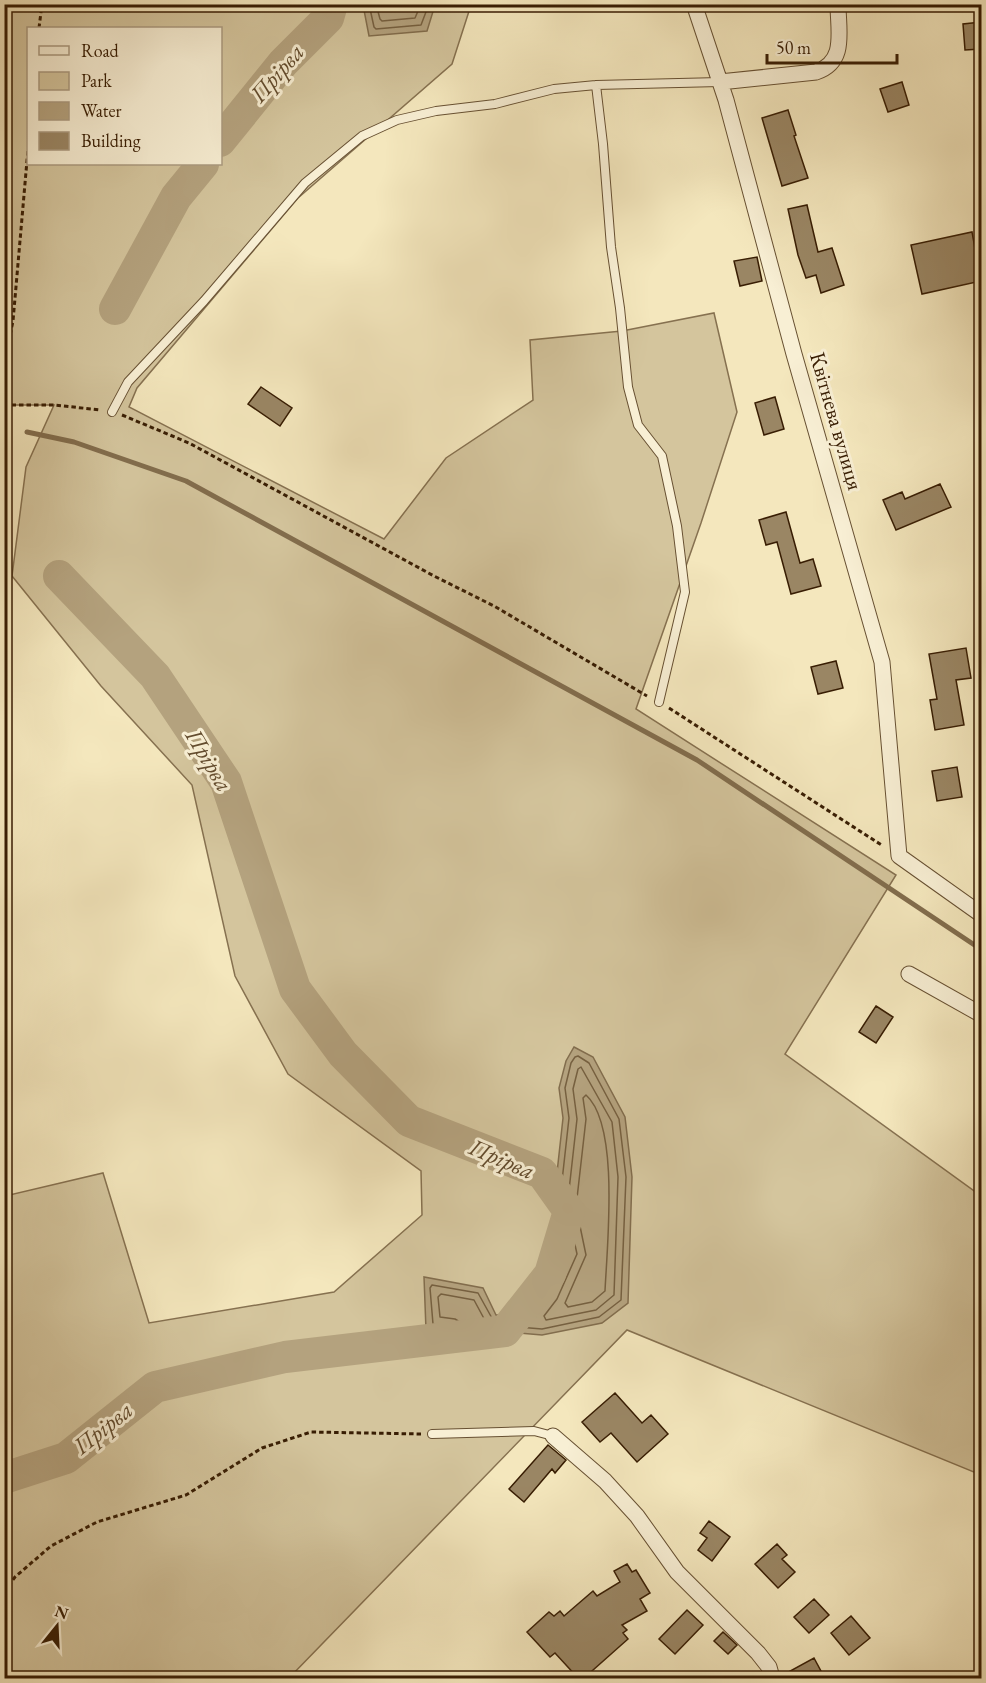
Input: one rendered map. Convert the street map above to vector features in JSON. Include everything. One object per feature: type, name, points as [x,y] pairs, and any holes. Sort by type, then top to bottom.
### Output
[{"type":"street","name":"Квітнева вулиця","points":[[694,4],[744,165],[794,354],[882,662],[899,856]]},
{"type":"street","points":[[720,82],[816,72],[828,68],[837,57],[837,4]]},
{"type":"street","points":[[899,856],[981,915]]},
{"type":"street","points":[[909,974],[981,1014]]},
{"type":"street","points":[[553,1436],[605,1481],[637,1516],[677,1572],[758,1653],[769,1667],[772,1678]]},
{"type":"lane","points":[[112,412],[128,382],[204,301],[305,183],[362,136],[398,120],[436,111],[495,104],[554,88],[720,82]]},
{"type":"lane","points":[[596,86],[611,246],[628,387],[638,425],[662,456],[678,526],[685,592],[659,702]]},
{"type":"lane","points":[[432,1434],[534,1431],[553,1436]]},
{"type":"path","points":[[39,27],[42,4]]},
{"type":"path","points":[[4,364],[13,321],[27,160]]},
{"type":"path","points":[[4,405],[54,405],[112,412],[145,423],[189,443],[402,559],[494,606],[659,702],[899,856]]},
{"type":"path","points":[[4,1592],[15,1577],[51,1546],[97,1522],[186,1495],[262,1448],[311,1432],[432,1434]]},
{"type":"green space","points":[[7,5],[471,5],[452,64],[298,198],[137,388],[129,407],[384,539],[446,458],[533,400],[530,340],[622,331],[714,313],[737,412],[636,709],[896,875],[785,1054],[981,1196],[981,1475],[627,1330],[289,1678],[5,1678],[5,1196],[103,1173],[149,1323],[334,1292],[422,1215],[421,1171],[288,1074],[235,976],[192,785],[101,686],[12,576],[26,467],[54,405],[5,405],[4,43]]},
{"type":"water","points":[[363,4],[435,5],[427,31],[369,36]]},
{"type":"water","points":[[574,1047],[593,1057],[625,1117],[632,1177],[628,1303],[602,1323],[542,1335],[519,1333],[476,1349],[450,1332],[426,1330],[424,1277],[483,1288],[496,1315],[527,1315],[545,1292],[563,1252],[553,1209],[563,1118],[559,1088],[566,1061]]},
{"type":"building","points":[[981,22],[981,49],[965,50],[963,24]]},
{"type":"building","points":[[902,82],[909,105],[888,112],[880,89]]},
{"type":"building","points":[[788,110],[808,178],[782,186],[762,118]]},
{"type":"building","points":[[807,205],[818,252],[832,248],[844,285],[821,293],[816,275],[806,278],[798,255],[788,209]]},
{"type":"building","points":[[972,232],[981,281],[922,294],[911,245]]},
{"type":"building","points":[[757,257],[762,281],[740,286],[734,261]]},
{"type":"building","points":[[261,387],[292,408],[280,426],[248,404]]},
{"type":"building","points":[[775,397],[784,429],[764,435],[755,403]]},
{"type":"building","points":[[940,484],[951,507],[896,530],[883,500],[902,492],[905,499]]},
{"type":"building","points":[[786,512],[800,563],[813,559],[821,586],[791,594],[777,542],[766,545],[759,520]]},
{"type":"building","points":[[966,648],[971,678],[956,680],[964,725],[935,730],[930,700],[937,699],[929,654]]},
{"type":"building","points":[[836,661],[843,688],[818,694],[811,667]]},
{"type":"building","points":[[957,767],[962,797],[937,801],[932,771]]},
{"type":"building","points":[[876,1006],[893,1017],[876,1043],[859,1032]]},
{"type":"building","points":[[615,1393],[642,1423],[651,1415],[668,1434],[637,1462],[611,1433],[600,1442],[582,1422]]},
{"type":"building","points":[[548,1445],[566,1460],[555,1473],[552,1469],[524,1502],[509,1489]]},
{"type":"building","points":[[709,1521],[730,1537],[712,1561],[698,1550],[707,1538],[700,1533]]},
{"type":"building","points":[[777,1544],[787,1555],[782,1559],[795,1572],[778,1588],[755,1564]]},
{"type":"building","points":[[627,1564],[632,1572],[636,1570],[650,1593],[640,1599],[647,1611],[622,1625],[627,1630],[623,1633],[628,1639],[584,1678],[578,1678],[555,1653],[550,1657],[527,1632],[549,1612],[554,1616],[560,1611],[564,1616],[593,1591],[597,1596],[620,1582],[614,1571]]},
{"type":"building","points":[[814,1599],[829,1615],[809,1633],[794,1617]]},
{"type":"building","points":[[687,1610],[703,1625],[675,1654],[659,1639]]},
{"type":"building","points":[[851,1616],[870,1638],[849,1655],[831,1633]]},
{"type":"building","points":[[723,1632],[737,1645],[728,1654],[714,1641]]},
{"type":"building","points":[[814,1658],[822,1673],[812,1678],[782,1678],[781,1676]]},
{"type":"waterway","name":"Прірва","points":[[222,139],[283,63],[328,18],[332,4]]},
{"type":"waterway","name":"Прірва","points":[[115,309],[176,197],[202,165]]},
{"type":"waterway","points":[[27,432],[74,442],[186,481],[697,760],[982,950]]},
{"type":"waterway","name":"Прірва","points":[[4,1478],[66,1458],[155,1387],[285,1357],[505,1331],[550,1274],[569,1211],[542,1173],[409,1121],[343,1054],[295,989],[226,782],[155,676],[59,576]]}]
